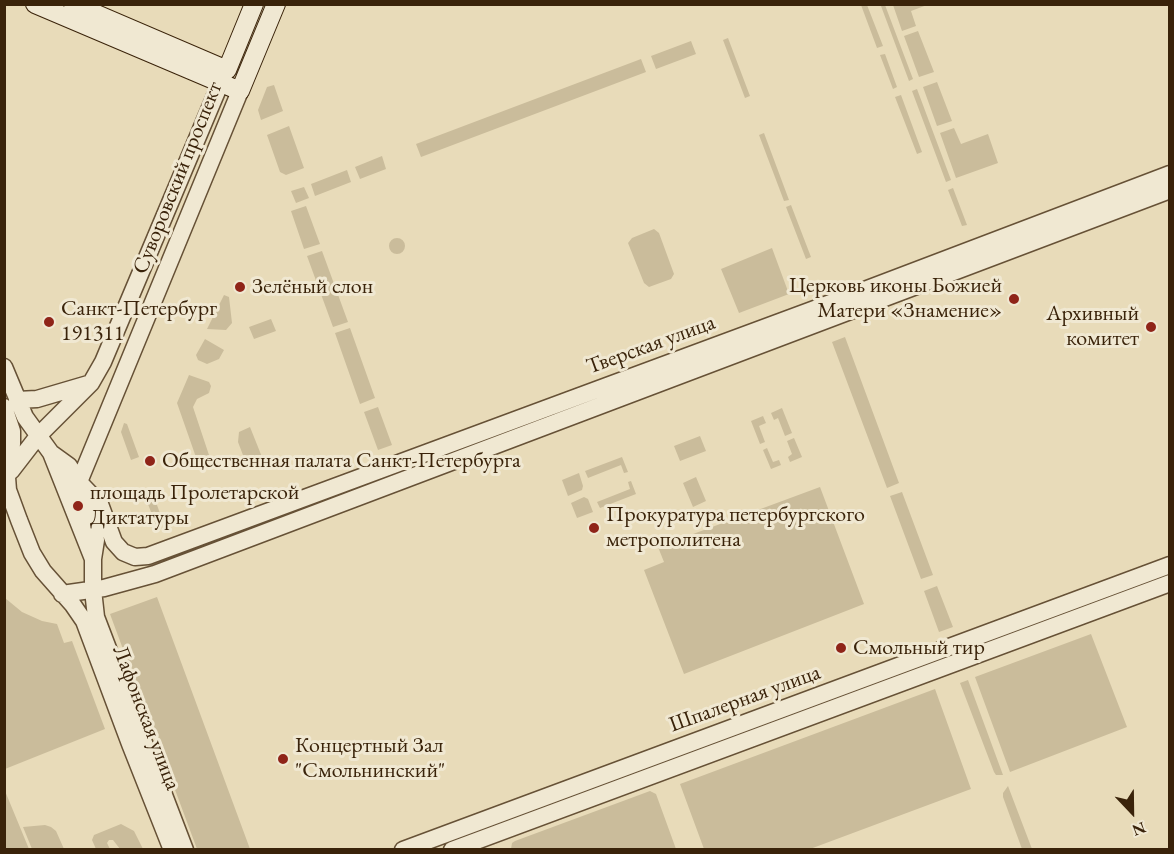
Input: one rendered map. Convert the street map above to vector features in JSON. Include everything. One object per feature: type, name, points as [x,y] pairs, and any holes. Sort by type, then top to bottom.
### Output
[{"type":"main road","points":[[35,4],[224,76]]},
{"type":"main road","points":[[74,4],[224,76],[240,91]]},
{"type":"main road","name":"Суворовский проспект","points":[[224,76],[254,4]]},
{"type":"main road","name":"Суворовский проспект","points":[[240,91],[276,4]]},
{"type":"street","name":"Суворовский проспект","points":[[91,383],[103,362],[224,76]]},
{"type":"street","name":"Суворовский проспект","points":[[79,482],[240,91]]},
{"type":"street","name":"Тверская улица","points":[[79,482],[100,504],[114,542],[123,552],[135,557],[148,556],[774,324],[1170,174]]},
{"type":"street","name":"Тверская улица","points":[[93,596],[1170,190]]},
{"type":"street","points":[[4,367],[12,444],[7,477],[8,490],[32,553],[43,571],[68,600],[93,596],[93,559],[96,540],[94,525],[79,482],[69,466],[51,453]]},
{"type":"street","points":[[10,410],[37,399],[91,383]]},
{"type":"street","points":[[7,477],[38,436],[91,383]]},
{"type":"street","points":[[10,410],[38,436],[51,453],[93,559]]},
{"type":"street","name":"Шпалерная улица","points":[[403,849],[1170,566]]},
{"type":"street","name":"Шпалерная улица","points":[[452,849],[1170,583]]},
{"type":"street","name":"Лафонская улица","points":[[93,596],[100,628],[185,849]]},
{"type":"street","name":"Лафонская улица","points":[[68,600],[84,621],[172,849]]},
{"type":"shaded area","points":[[893,4],[927,5],[911,11],[916,26],[902,31]]},
{"type":"shaded area","points":[[861,5],[867,5],[883,46],[877,48]]},
{"type":"shaded area","points":[[885,5],[913,79],[909,81],[881,6]]},
{"type":"shaded area","points":[[918,31],[934,72],[919,77],[904,36]]},
{"type":"shaded area","points":[[728,38],[750,96],[745,98],[723,40]]},
{"type":"shaded area","points":[[691,41],[696,54],[656,69],[651,56]]},
{"type":"shaded area","points":[[885,54],[897,87],[893,89],[880,55]]},
{"type":"shaded area","points":[[641,59],[646,72],[421,157],[416,144]]},
{"type":"shaded area","points":[[937,82],[952,121],[937,126],[923,87]]},
{"type":"shaded area","points":[[274,85],[283,111],[261,120],[258,110],[267,87]]},
{"type":"shaded area","points":[[917,89],[951,180],[946,182],[912,91]]},
{"type":"shaded area","points":[[901,95],[922,152],[917,154],[895,97]]},
{"type":"shaded area","points":[[289,126],[304,168],[286,175],[280,172],[267,135]]},
{"type":"shaded area","points":[[954,128],[961,144],[988,134],[998,163],[956,178],[940,133]]},
{"type":"shaded area","points":[[764,133],[789,200],[784,201],[759,135]]},
{"type":"shaded area","points":[[382,156],[386,169],[360,179],[355,167]]},
{"type":"shaded area","points":[[347,170],[351,182],[315,196],[311,184]]},
{"type":"shaded area","points":[[304,187],[309,198],[296,203],[291,191]]},
{"type":"shaded area","points":[[953,188],[967,225],[962,226],[948,190]]},
{"type":"shaded area","points":[[791,205],[811,257],[806,259],[786,207]]},
{"type":"shaded area","points":[[306,206],[320,244],[304,249],[291,211]]},
{"type":"shaded area","points":[[654,229],[659,233],[674,274],[671,279],[649,287],[644,283],[628,243],[632,238]]},
{"type":"shaded area","points":[[397,238],[405,246],[397,254],[389,246]]},
{"type":"shaded area","points":[[772,248],[789,294],[739,313],[721,269]]},
{"type":"shaded area","points":[[322,251],[348,322],[333,327],[307,256]]},
{"type":"shaded area","points":[[224,295],[229,297],[232,323],[226,330],[207,329]]},
{"type":"shaded area","points":[[271,319],[276,331],[254,339],[249,327]]},
{"type":"shaded area","points":[[350,328],[375,398],[360,404],[335,333]]},
{"type":"shaded area","points":[[845,337],[899,483],[887,488],[832,342]]},
{"type":"shaded area","points":[[205,339],[224,350],[219,359],[207,364],[198,360],[196,355]]},
{"type":"shaded area","points":[[189,375],[209,382],[211,386],[209,393],[197,399],[193,407],[210,458],[209,462],[203,464],[198,463],[177,403]]},
{"type":"shaded area","points":[[378,407],[392,445],[378,450],[364,412]]},
{"type":"shaded area","points":[[782,408],[792,433],[785,436],[778,418],[774,420],[771,413]]},
{"type":"shaded area","points":[[763,416],[766,423],[759,426],[765,442],[760,444],[751,421]]},
{"type":"shaded area","points":[[124,423],[127,424],[139,457],[131,460],[121,432]]},
{"type":"shaded area","points":[[250,427],[262,457],[246,463],[238,442],[239,432]]},
{"type":"shaded area","points":[[700,436],[706,451],[680,461],[674,446]]},
{"type":"shaded area","points":[[794,438],[802,457],[790,462],[788,457],[792,454],[787,441]]},
{"type":"shaded area","points":[[767,448],[773,462],[779,460],[781,465],[771,469],[763,450]]},
{"type":"shaded area","points":[[622,457],[628,472],[624,473],[621,465],[588,478],[585,471]]},
{"type":"shaded area","points":[[579,473],[582,490],[568,496],[562,480]]},
{"type":"shaded area","points":[[696,477],[706,501],[693,507],[683,483]]},
{"type":"shaded area","points":[[631,481],[636,494],[600,508],[597,502],[630,489],[628,482]]},
{"type":"shaded area","points":[[820,487],[864,604],[684,674],[644,570],[664,562],[658,547]]},
{"type":"shaded area","points":[[151,488],[163,522],[156,525],[143,491]]},
{"type":"shaded area","points":[[902,492],[933,575],[921,579],[890,496]]},
{"type":"shaded area","points":[[584,497],[588,499],[593,512],[577,518],[571,503]]},
{"type":"shaded area","points":[[937,586],[953,627],[939,632],[924,591]]},
{"type":"shaded area","points":[[157,597],[250,849],[197,849],[110,614]]},
{"type":"shaded area","points":[[5,598],[22,612],[42,621],[57,624],[64,643],[72,641],[105,729],[5,769]]},
{"type":"shaded area","points":[[1091,634],[1127,727],[1010,772],[975,677]]},
{"type":"shaded area","points":[[968,680],[1003,775],[996,775],[994,772],[960,683]]},
{"type":"shaded area","points":[[935,689],[971,789],[810,849],[704,849],[680,784]]},
{"type":"shaded area","points":[[1008,786],[1032,849],[1022,849],[1003,797]]},
{"type":"shaded area","points":[[5,791],[29,849],[5,849]]},
{"type":"shaded area","points":[[650,791],[656,794],[676,849],[511,849],[515,841]]},
{"type":"shaded area","points":[[121,824],[134,831],[143,849],[120,849],[113,840],[109,840],[107,843],[110,849],[96,849],[92,840],[94,835]]},
{"type":"shaded area","points":[[45,825],[56,831],[64,849],[32,849],[23,827]]},
{"type":"place","name":"Зелёный слон","points":[[240,287]]},
{"type":"place","name":"Церковь иконы Божией Матери «Знамение»","points":[[1014,299]]},
{"type":"place","name":"Санкт-Петербург 191311","points":[[49,322]]},
{"type":"place","name":"Архивный комитет","points":[[1151,327]]},
{"type":"place","name":"Общественная палата Санкт-Петербурга","points":[[150,461]]},
{"type":"place","name":"площадь Пролетарской Диктатуры","points":[[78,506]]},
{"type":"place","name":"Прокуратура петербургского метрополитена","points":[[594,528]]},
{"type":"place","name":"Смольный тир","points":[[841,648]]},
{"type":"place","name":"Концертный Зал \"Смольнинский\"","points":[[283,759]]}]
